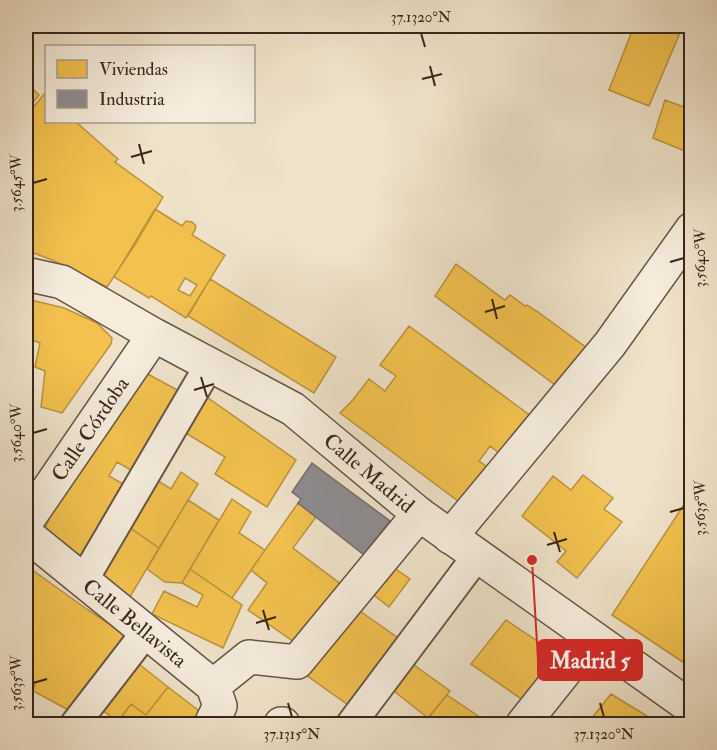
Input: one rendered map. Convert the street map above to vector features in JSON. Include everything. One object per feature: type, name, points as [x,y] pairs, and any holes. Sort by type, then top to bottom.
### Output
[{"type":"street","points":[[450,537],[610,344],[692,229]]},
{"type":"street","name":"Calle Madrid","points":[[26,274],[62,282],[154,335],[293,409],[419,514],[692,708]]},
{"type":"street","name":"Calle Córdoba","points":[[26,522],[154,335]]},
{"type":"street","points":[[83,581],[210,364]]},
{"type":"street","points":[[211,724],[220,706],[213,686],[249,657],[297,662],[419,514]]},
{"type":"street","name":"Calle Bellavista","points":[[26,534],[213,686]]},
{"type":"street","points":[[351,724],[477,556]]},
{"type":"street","points":[[86,721],[146,632]]},
{"type":"street","points":[[524,724],[566,670],[594,639]]},
{"type":"building: Viviendas","points":[[634,26],[682,28],[649,106],[609,90]]},
{"type":"building: Viviendas","points":[[26,82],[39,95],[26,111]]},
{"type":"building: Viviendas","points":[[45,93],[45,123],[77,123],[118,159],[115,162],[163,197],[107,287],[26,250],[26,116]]},
{"type":"building: Viviendas","points":[[665,100],[692,110],[692,154],[653,138]]},
{"type":"building: Viviendas","points":[[155,209],[182,226],[186,221],[192,222],[196,226],[192,235],[225,255],[186,318],[114,277]],"holes":[[[185,278],[197,285],[190,296],[178,290]]]},
{"type":"building: Viviendas","points":[[456,264],[505,300],[510,295],[538,312],[591,351],[562,390],[435,296]]},
{"type":"building: Viviendas","points":[[210,279],[336,357],[314,393],[188,316]]},
{"type":"building: Viviendas","points":[[31,300],[64,308],[97,323],[112,338],[111,344],[62,413],[41,407],[45,371],[35,367],[40,343],[26,338],[26,321]]},
{"type":"building: Viviendas","points":[[409,326],[535,419],[504,457],[490,446],[479,461],[493,471],[466,507],[340,413],[369,379],[385,391],[396,376],[380,365]]},
{"type":"building: Viviendas","points":[[144,372],[183,393],[87,567],[48,542],[45,528],[49,520],[44,518],[102,425],[110,430]],"holes":[[[117,462],[131,470],[123,484],[109,476]]]},
{"type":"building: Viviendas","points":[[204,395],[296,460],[267,507],[215,474],[225,457],[184,432]]},
{"type":"building: Viviendas","points":[[181,472],[198,484],[159,548],[123,523],[152,477],[171,489]]},
{"type":"building: Viviendas","points":[[583,475],[613,498],[604,509],[622,522],[577,578],[557,562],[566,551],[522,516],[553,476],[571,490]]},
{"type":"building: Viviendas","points":[[232,499],[251,512],[239,533],[265,550],[232,598],[190,569]]},
{"type":"building: Viviendas","points":[[188,500],[219,520],[182,583],[165,582],[147,569]]},
{"type":"building: Viviendas","points":[[298,503],[316,517],[293,548],[342,585],[297,644],[248,610],[267,583],[251,570]]},
{"type":"building: Viviendas","points":[[683,506],[692,511],[692,576],[684,588],[692,594],[692,668],[612,615]]},
{"type":"building: Viviendas","points":[[123,523],[159,548],[130,597],[92,571]]},
{"type":"building: Viviendas","points":[[390,565],[410,579],[389,607],[370,592]]},
{"type":"building: Viviendas","points":[[31,569],[129,637],[74,713],[33,691],[35,685],[26,681],[26,581]]},
{"type":"building: Viviendas","points":[[190,569],[242,605],[223,648],[152,614],[164,591],[197,607],[203,595],[182,583]]},
{"type":"building: Viviendas","points":[[354,607],[401,640],[351,707],[306,675]]},
{"type":"building: Viviendas","points":[[506,620],[561,657],[527,703],[471,664]]},
{"type":"building: Viviendas","points":[[130,657],[168,687],[146,715],[131,704],[118,722],[93,703]]},
{"type":"building: Viviendas","points":[[407,660],[450,691],[428,718],[386,685]]},
{"type":"building: Viviendas","points":[[168,687],[202,713],[193,724],[130,724],[121,717],[131,704],[146,715]]},
{"type":"building: Viviendas","points":[[611,694],[660,724],[587,724]]},
{"type":"building: Viviendas","points":[[447,695],[490,724],[443,724],[430,716]]},
{"type":"building: Industria","points":[[312,463],[390,521],[364,555],[298,503],[301,499],[292,492]]},
{"type":"place","name":"Madrid 5","points":[[532,560]]}]
